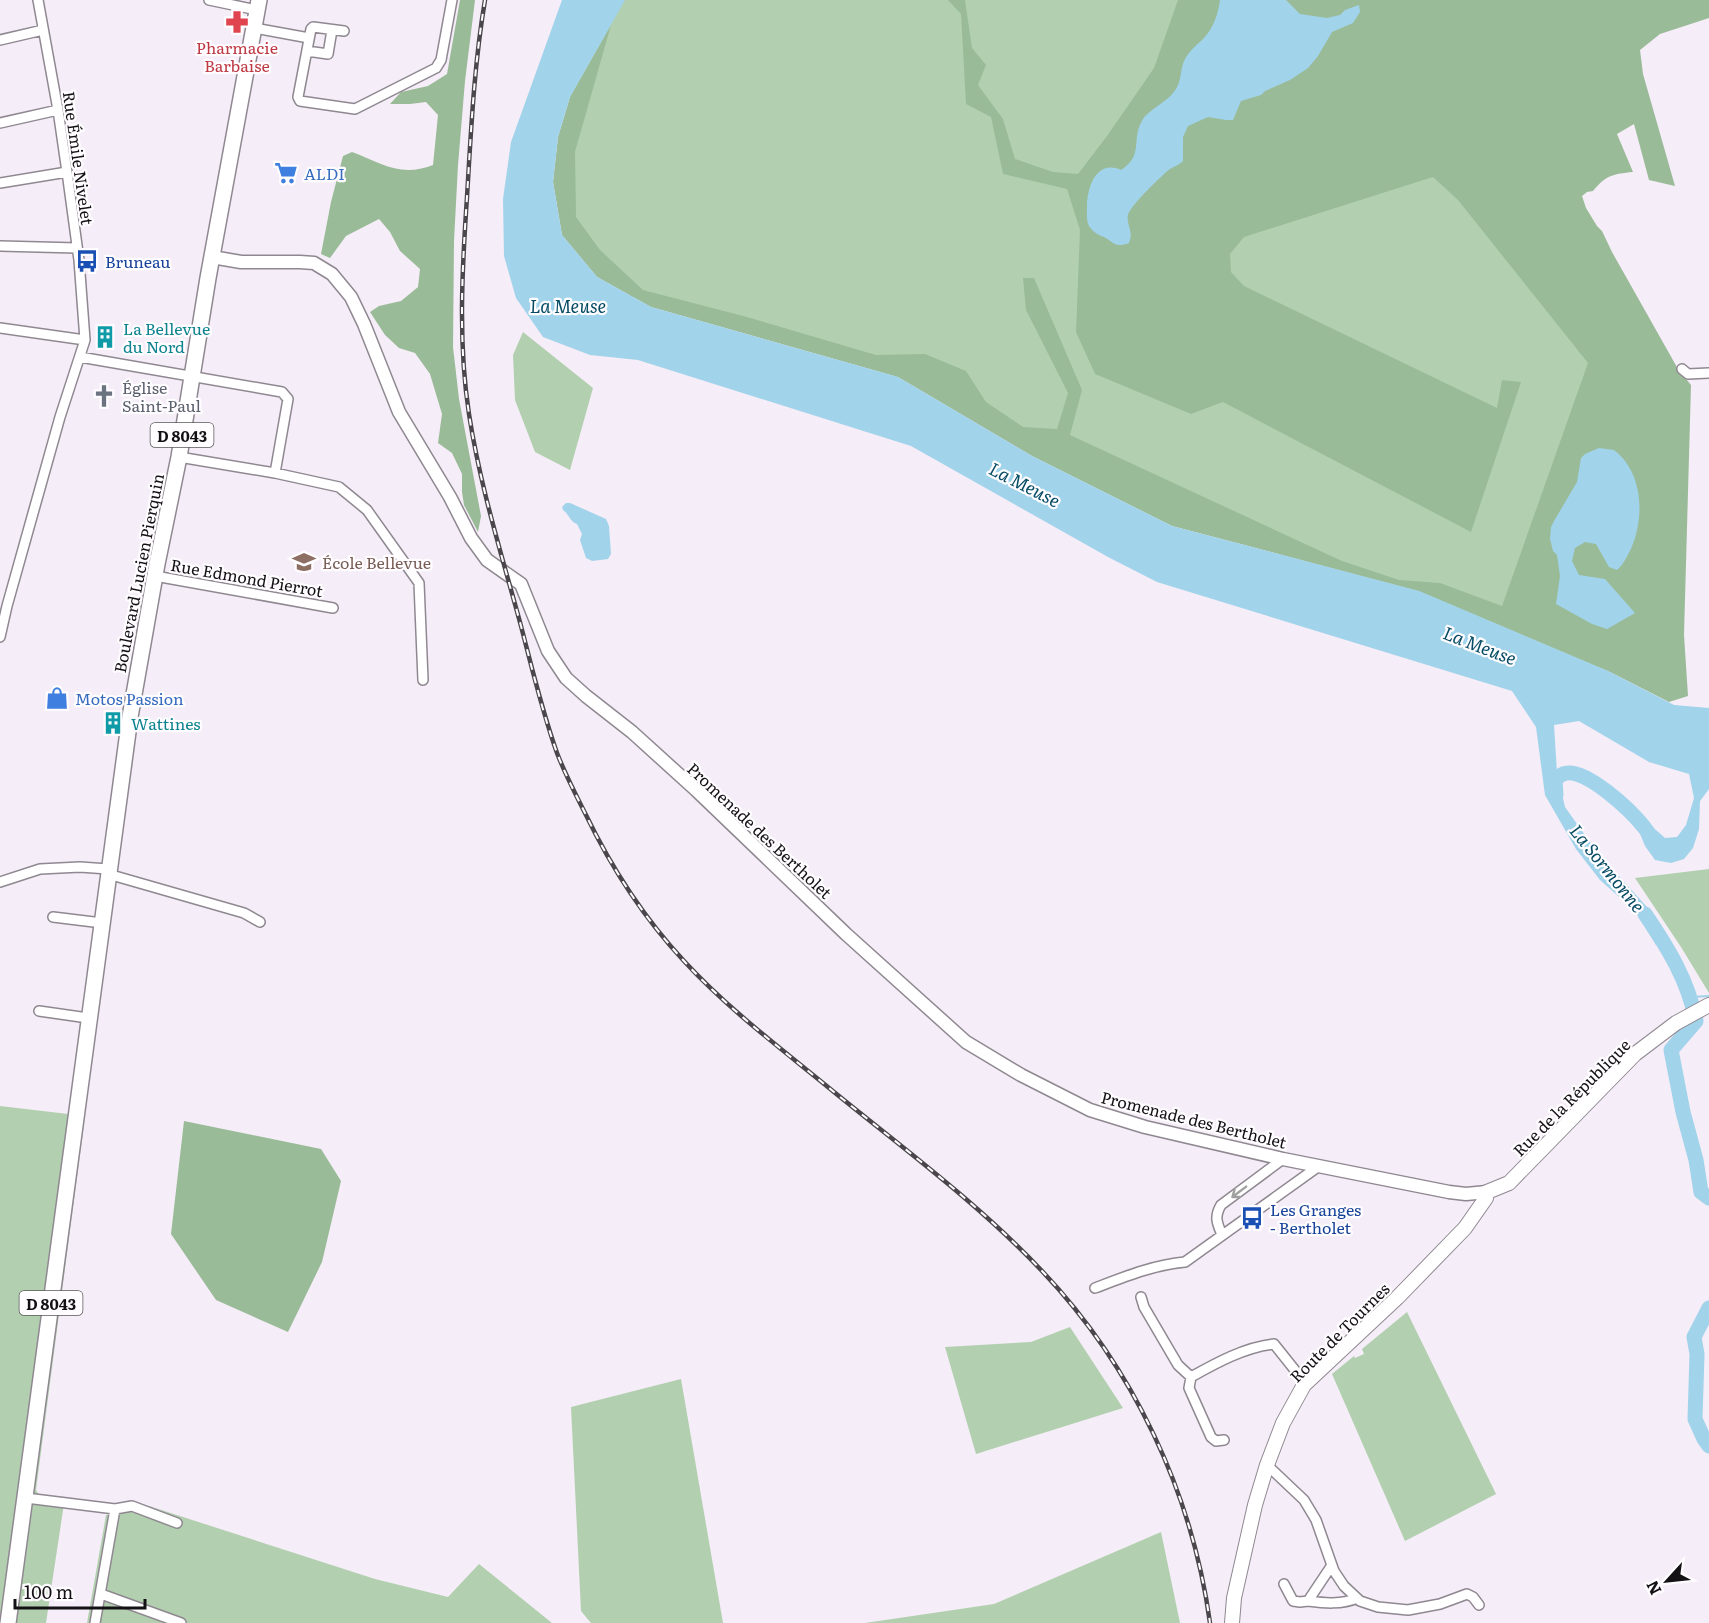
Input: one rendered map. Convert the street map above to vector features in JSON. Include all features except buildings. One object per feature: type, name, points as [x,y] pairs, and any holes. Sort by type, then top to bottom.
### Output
[{"type":"main road","name":"Boulevard Lucien Pierquin","points":[[108,872],[130,717],[179,457],[212,257],[258,5]]},
{"type":"main road","name":"D 8043","points":[[8,1623],[108,872]]},
{"type":"main road","name":"Rue de la République","points":[[1487,1192],[1509,1183],[1635,1054],[1676,1023],[1709,1005]]},
{"type":"main road","name":"Route de Tournes","points":[[1232,1623],[1234,1598],[1255,1505],[1267,1465],[1283,1423],[1306,1384],[1397,1298],[1465,1228],[1486,1198],[1487,1192]]},
{"type":"street","name":"Rue Émile Nivelet","points":[[0,637],[57,428],[85,340],[77,248],[67,172],[38,0]]},
{"type":"street","points":[[209,0],[258,5]]},
{"type":"street","points":[[344,31],[314,27],[310,29],[298,97],[300,101],[355,109],[436,68],[441,60],[452,0]]},
{"type":"street","points":[[254,28],[309,38]]},
{"type":"street","points":[[0,40],[43,30]]},
{"type":"street","points":[[307,51],[328,54],[332,30]]},
{"type":"street","points":[[0,123],[58,110]]},
{"type":"street","points":[[0,183],[67,172]]},
{"type":"street","points":[[0,246],[77,248]]},
{"type":"street","name":"Promenade des Bertholet","points":[[212,257],[241,262],[314,263],[332,274],[351,297],[399,412],[450,497],[471,538],[487,560],[521,584],[548,651],[566,678],[632,732],[846,934],[966,1042],[1021,1075],[1090,1110],[1145,1127],[1283,1159],[1449,1192],[1467,1194],[1487,1192]]},
{"type":"street","points":[[0,328],[85,340]]},
{"type":"street","points":[[80,357],[282,392],[288,399],[275,473]]},
{"type":"street","points":[[1682,369],[1688,374],[1709,374]]},
{"type":"street","points":[[179,457],[275,473],[339,488],[368,510],[419,583],[423,680]]},
{"type":"street","name":"Rue Edmond Pierrot","points":[[155,576],[333,608]]},
{"type":"street","points":[[0,882],[40,869],[80,867],[108,872],[244,913],[260,922]]},
{"type":"street","points":[[53,917],[102,923]]},
{"type":"street","points":[[39,1011],[88,1018]]},
{"type":"street","points":[[1222,1235],[1216,1220],[1221,1206],[1283,1159]]},
{"type":"street","points":[[1095,1288],[1140,1271],[1170,1263],[1185,1262],[1319,1166]]},
{"type":"street","points":[[1141,1297],[1144,1307],[1178,1365],[1191,1377]]},
{"type":"street","points":[[1191,1377],[1221,1360],[1274,1344],[1306,1384]]},
{"type":"street","points":[[1191,1377],[1189,1388],[1210,1437],[1216,1441],[1224,1440]]},
{"type":"street","points":[[1267,1465],[1304,1500],[1316,1520],[1332,1565],[1344,1586],[1357,1598],[1378,1607],[1408,1610],[1440,1604],[1467,1594],[1473,1597],[1479,1605]]},
{"type":"street","points":[[26,1498],[115,1509],[132,1506],[177,1523]]},
{"type":"street","points":[[95,1623],[115,1509]]},
{"type":"street","points":[[1308,1601],[1332,1565]]},
{"type":"street","points":[[1284,1584],[1293,1601],[1323,1603],[1350,1601],[1357,1598]]},
{"type":"street","points":[[101,1594],[167,1621],[181,1623]]},
{"type":"green space","points":[[460,0],[475,0],[458,165],[454,241],[453,347],[459,399],[481,516],[478,532],[464,505],[462,474],[452,453],[438,443],[442,414],[430,374],[415,353],[399,348],[385,335],[370,312],[379,306],[401,301],[418,287],[420,269],[400,251],[390,232],[379,219],[346,236],[330,258],[321,254],[343,156],[352,152],[401,170],[421,169],[433,165],[438,115],[426,102],[390,104],[401,92],[428,86],[447,74]]},
{"type":"green space","points":[[624,0],[1536,0],[1679,699],[1382,582],[1279,554],[898,377],[631,296],[562,235],[570,97]]},
{"type":"green space","points":[[948,0],[965,0],[972,48],[986,65],[978,85],[1003,119],[1015,159],[1053,172],[1078,174],[1154,68],[1178,0],[1709,0],[1709,18],[1660,34],[1640,50],[1643,74],[1675,186],[1649,180],[1634,124],[1617,134],[1633,172],[1610,176],[1593,191],[1582,196],[1586,208],[1602,231],[1678,369],[1691,385],[1684,635],[1688,696],[1669,702],[1608,671],[1419,591],[1172,526],[1032,456],[898,377],[651,307],[597,277],[562,235],[553,182],[558,137],[570,97],[611,25],[575,152],[576,217],[600,250],[643,290],[747,317],[876,355],[925,354],[966,371],[986,402],[1023,427],[1057,429],[1068,393],[1026,310],[1023,278],[1034,278],[1082,390],[1070,435],[1342,561],[1399,580],[1440,583],[1502,606],[1588,363],[1458,200],[1433,177],[1244,237],[1230,254],[1231,272],[1244,286],[1497,408],[1502,380],[1521,382],[1471,532],[1223,402],[1191,414],[1095,374],[1076,332],[1080,230],[1067,189],[1003,174],[991,117],[966,104],[961,14]]},
{"type":"green space","points":[[523,332],[593,388],[570,470],[535,452],[515,400],[513,355]]},
{"type":"green space","points":[[1709,869],[1709,993],[1635,878]]},
{"type":"green space","points":[[0,1106],[85,1116],[36,1490],[39,1495],[65,1497],[46,1623],[0,1623]]},
{"type":"green space","points":[[184,1121],[321,1149],[341,1181],[322,1262],[288,1332],[216,1300],[171,1234]]},
{"type":"green space","points":[[1407,1312],[1496,1494],[1405,1541],[1332,1374],[1354,1356],[1355,1358],[1364,1354],[1362,1349]]},
{"type":"green space","points":[[1070,1327],[1123,1408],[976,1454],[945,1347],[1031,1342]]},
{"type":"green space","points":[[681,1379],[723,1623],[591,1623],[581,1611],[571,1407]]},
{"type":"green space","points":[[149,1506],[375,1579],[448,1597],[479,1564],[552,1623],[87,1623],[106,1515]]},
{"type":"green space","points":[[1161,1532],[1180,1623],[865,1623],[994,1604]]},
{"type":"water","name":"La Meuse","points":[[562,0],[625,0],[570,97],[558,137],[553,182],[562,235],[597,277],[651,307],[898,377],[1032,456],[1172,526],[1419,591],[1608,671],[1674,705],[1709,708],[1709,789],[1700,801],[1699,829],[1693,848],[1684,859],[1671,863],[1655,860],[1645,846],[1639,831],[1656,830],[1665,838],[1677,837],[1686,825],[1694,798],[1689,774],[1649,762],[1579,721],[1554,725],[1557,773],[1565,807],[1597,852],[1656,917],[1656,945],[1635,911],[1600,880],[1576,849],[1545,795],[1536,727],[1512,691],[1157,582],[1108,557],[911,446],[638,360],[590,355],[543,337],[516,298],[504,256],[503,199],[511,142]]},
{"type":"water","points":[[1220,0],[1286,0],[1300,14],[1327,18],[1340,15],[1345,10],[1359,5],[1360,12],[1353,23],[1332,32],[1308,68],[1261,95],[1241,101],[1233,120],[1208,117],[1188,126],[1183,137],[1183,161],[1166,172],[1130,211],[1128,215],[1131,235],[1129,243],[1115,244],[1096,233],[1088,224],[1087,200],[1091,184],[1099,172],[1105,168],[1121,170],[1128,165],[1135,153],[1137,134],[1142,121],[1176,89],[1185,59],[1210,29],[1217,15]]},
{"type":"water","points":[[1599,448],[1614,450],[1624,460],[1631,471],[1639,497],[1635,538],[1626,559],[1617,570],[1609,567],[1596,544],[1585,542],[1575,548],[1572,561],[1579,575],[1605,579],[1635,613],[1607,629],[1592,624],[1556,604],[1560,576],[1557,555],[1553,551],[1550,539],[1551,527],[1577,482],[1581,458]]},
{"type":"water","points":[[566,503],[606,519],[609,526],[611,554],[608,559],[592,561],[586,558],[580,540],[582,534],[577,524],[563,510],[562,507]]},
{"type":"waterway","name":"La Sormonne","points":[[1556,795],[1555,780],[1561,775],[1572,773],[1583,776],[1619,801],[1659,846]]},
{"type":"waterway","name":"La Sormonne","points":[[1645,914],[1676,965],[1688,992],[1696,1021],[1671,1050],[1701,1192],[1709,1198]]},
{"type":"waterway","points":[[1691,997],[1709,996]]},
{"type":"waterway","name":"La Sormonne","points":[[1709,1308],[1694,1337],[1697,1354],[1695,1419],[1709,1446]]},
{"type":"railway","points":[[485,0],[473,98],[464,252],[463,360],[469,414],[479,468],[542,705],[563,768],[617,872],[655,927],[701,979],[757,1029],[993,1223],[1018,1246],[1075,1308],[1104,1348],[1130,1390],[1173,1479],[1189,1526],[1210,1623]]},
{"type":"place","name":"Pharmacie Barbaise","points":[[237,22]]},
{"type":"place","name":"ALDI","points":[[286,173]]},
{"type":"place","name":"Bruneau","points":[[87,261]]},
{"type":"place","name":"La Bellevue du Nord","points":[[105,337]]},
{"type":"place","name":"Église Saint-Paul","points":[[104,396]]},
{"type":"place","name":"École Bellevue","points":[[304,562]]},
{"type":"place","name":"Motos Passion","points":[[57,698]]},
{"type":"place","name":"Wattines","points":[[113,723]]},
{"type":"place","name":"Les Granges - Bertholet","points":[[1252,1218]]}]
